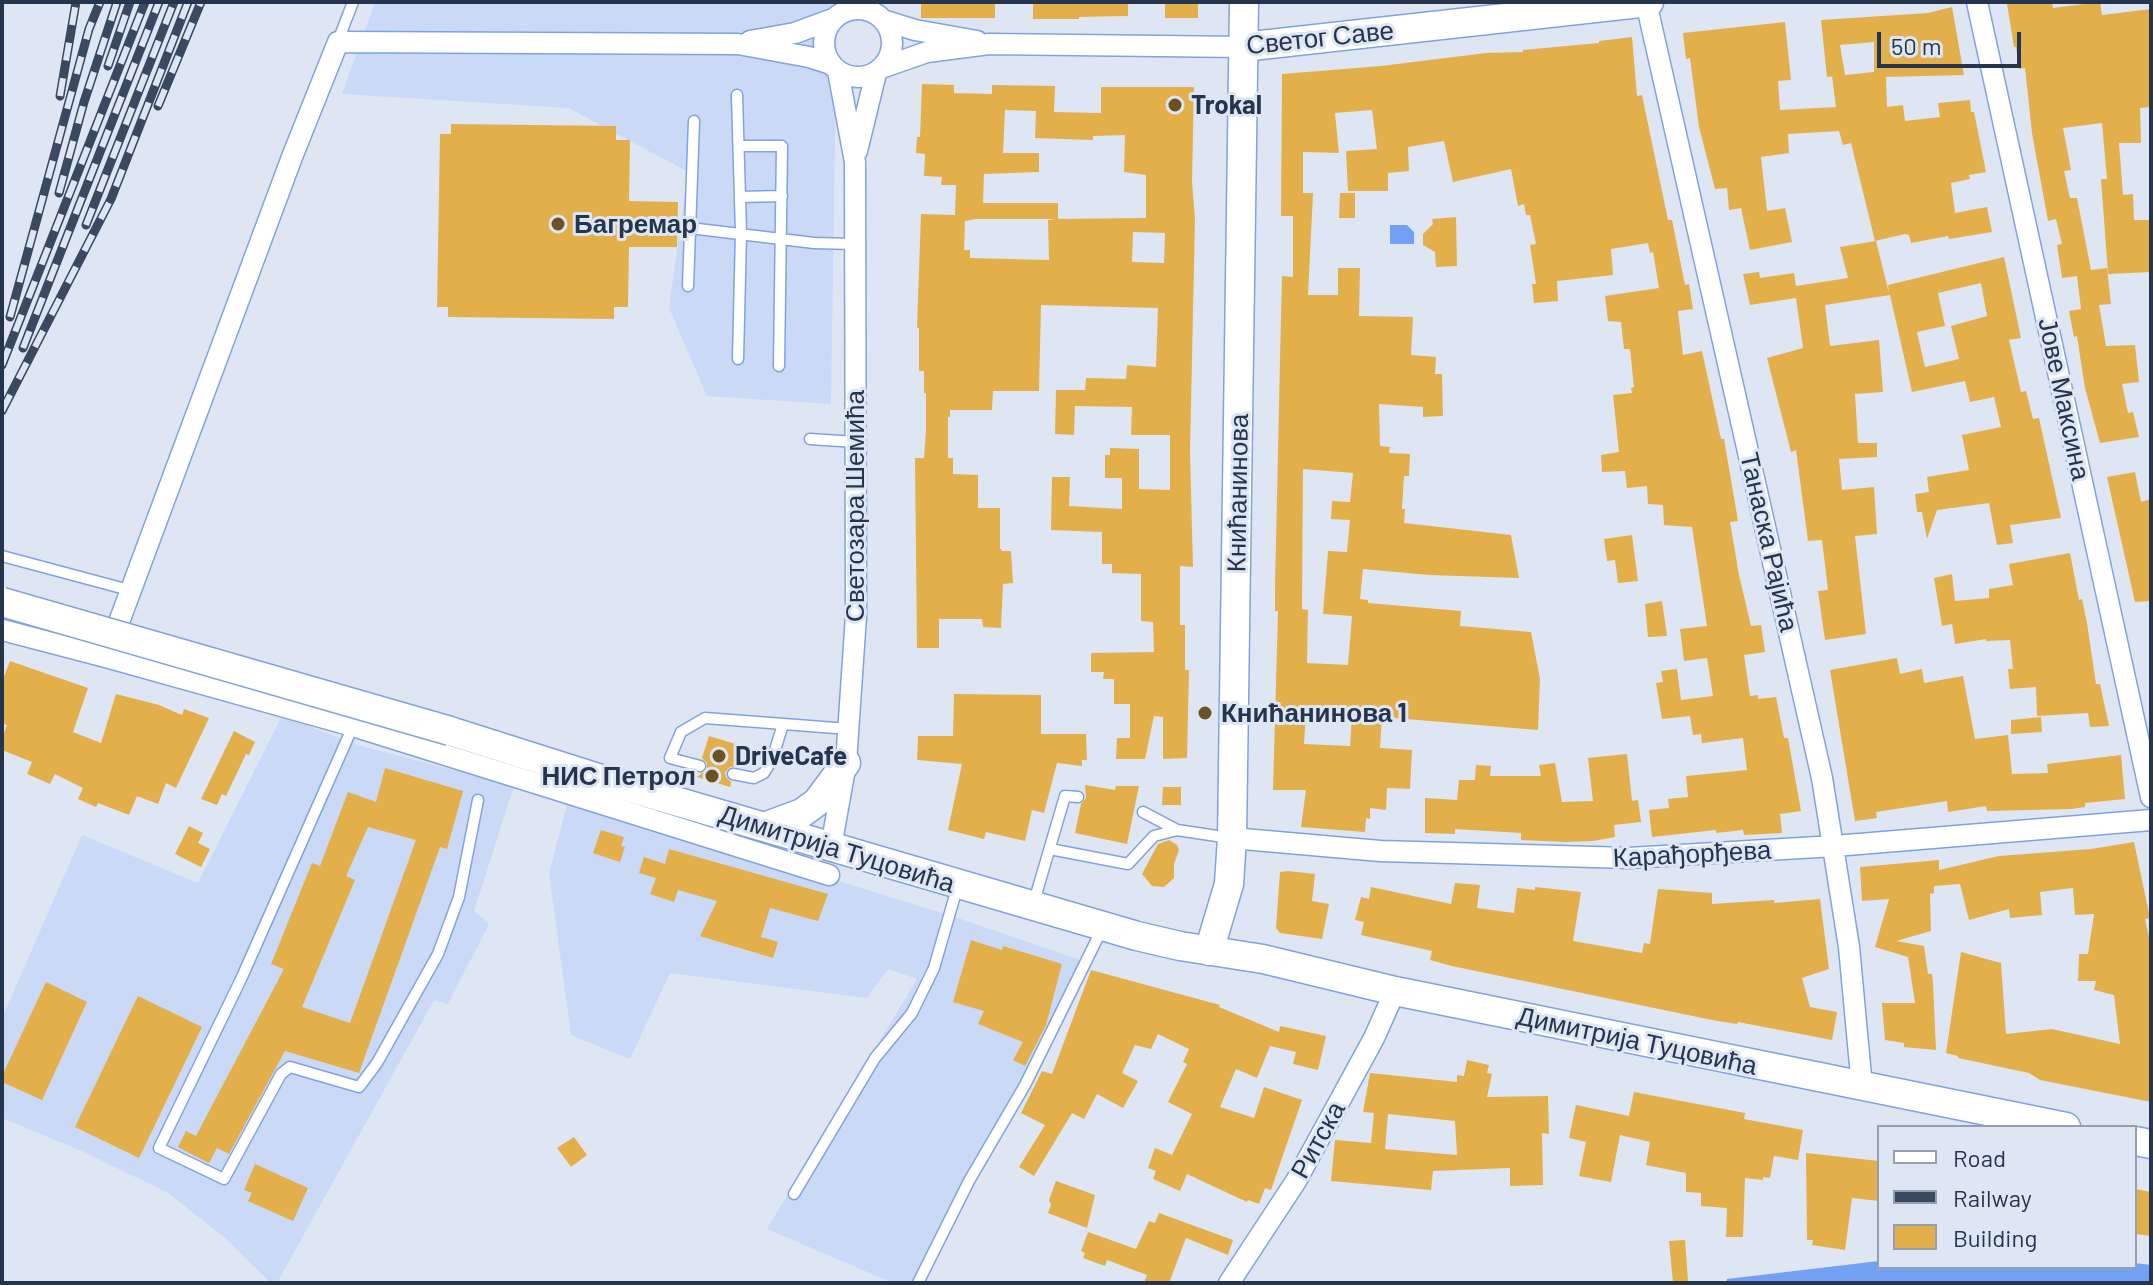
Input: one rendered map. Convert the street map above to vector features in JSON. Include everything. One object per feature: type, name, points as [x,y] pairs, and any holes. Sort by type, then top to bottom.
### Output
[{"type":"main road","name":"Книћанинова","points":[[1209,951],[1229,884],[1232,838],[1244,2]]},
{"type":"main road","name":"Светог Саве","points":[[1243,47],[1569,6],[1648,2]]},
{"type":"main road","name":"Димитрија Туцовића","points":[[2,602],[450,731],[764,827],[830,861],[958,885],[1180,946],[1286,964],[1395,991],[2056,1125]]},
{"type":"main road","points":[[764,827],[802,813],[817,802],[846,763]]},
{"type":"street","name":"Танаска Рајића","points":[[1648,2],[1835,846],[1849,947],[1862,1087]]},
{"type":"street","name":"Јове Максина","points":[[1977,2],[2151,797]]},
{"type":"street","points":[[106,657],[338,42],[738,44],[809,57],[857,77],[880,70],[893,49],[893,39],[879,12],[860,8],[839,11],[795,33],[738,44]]},
{"type":"street","points":[[835,68],[824,46],[827,27],[839,11]]},
{"type":"street","name":"Светог Саве","points":[[879,12],[915,30],[989,44]]},
{"type":"street","name":"Светог Саве","points":[[880,70],[927,52],[989,44],[1201,49],[1243,47]]},
{"type":"street","name":"Светозара Шемића","points":[[830,861],[846,763],[856,616],[855,162],[835,68]]},
{"type":"street","name":"Светозара Шемића","points":[[855,162],[880,70]]},
{"type":"street","points":[[2,630],[830,861]]},
{"type":"street","name":"Карађорђева","points":[[1232,838],[1380,851],[1629,858],[1835,846],[2151,820]]},
{"type":"street","name":"Ритска","points":[[1229,1283],[1296,1181],[1374,1038],[1395,991]]},
{"type":"lane","points":[[338,42],[353,2]]},
{"type":"lane","points":[[737,95],[741,233],[738,359]]},
{"type":"lane","points":[[688,286],[694,121]]},
{"type":"lane","points":[[739,146],[782,146],[779,366]]},
{"type":"lane","points":[[740,197],[782,196]]},
{"type":"lane","points":[[690,228],[814,243],[855,244]]},
{"type":"lane","points":[[810,439],[856,442]]},
{"type":"lane","points":[[2,556],[129,590]]},
{"type":"lane","points":[[700,766],[670,758],[681,732],[705,718],[849,729]]},
{"type":"lane","points":[[733,774],[754,778],[764,773],[772,760],[783,724]]},
{"type":"lane","points":[[353,726],[242,977],[159,1148],[224,1179],[281,1074],[290,1067],[359,1087],[377,1063],[438,954],[459,897],[478,800]]},
{"type":"lane","points":[[1033,907],[1065,796],[1078,797]]},
{"type":"lane","points":[[1143,812],[1177,830],[1232,838]]},
{"type":"lane","points":[[1050,849],[1128,864],[1154,836],[1177,830]]},
{"type":"lane","points":[[794,1194],[875,1058],[912,1013],[934,968],[958,885]]},
{"type":"lane","points":[[918,1283],[969,1181],[1025,1085],[1103,927]]},
{"type":"shaded area","points":[[375,2],[837,2],[831,404],[707,396],[669,308],[688,172],[569,108],[342,94]]},
{"type":"shaded area","points":[[282,716],[361,746],[514,786],[474,911],[489,924],[448,1004],[434,1000],[277,1283],[271,1283],[224,1237],[168,1193],[84,1152],[2,1118],[2,1018],[82,835],[198,883]]},
{"type":"shaded area","points":[[569,798],[955,917],[1083,961],[1015,1112],[943,1221],[915,1283],[893,1283],[767,1229],[917,979],[888,969],[867,998],[670,973],[630,1059],[571,1035],[549,873]]},
{"type":"water","points":[[1390,225],[1407,225],[1414,232],[1414,244],[1390,244]]},
{"type":"water","points":[[1877,1261],[1877,1269],[2137,1269],[2137,1263],[2151,1265],[2151,1283],[1726,1283],[1727,1279]]},
{"type":"building","points":[[921,2],[995,2],[995,18],[921,18]]},
{"type":"building","points":[[1033,2],[1128,2],[1128,16],[1033,19]]},
{"type":"building","points":[[1165,2],[1198,2],[1198,18],[1165,18]]},
{"type":"building","points":[[2052,2],[2053,8],[2100,2],[2102,15],[2151,9],[2151,107],[2140,108],[2141,143],[2119,143],[2123,195],[2133,194],[2134,220],[2151,220],[2151,272],[2108,274],[2101,179],[2107,179],[2102,123],[2063,128],[2071,170],[2064,171],[2070,198],[2077,198],[2091,270],[2107,268],[2111,304],[2099,305],[2106,346],[2135,345],[2139,382],[2122,384],[2128,413],[2133,412],[2139,437],[2100,443],[2085,388],[2077,336],[2074,337],[2069,311],[2081,309],[2077,276],[2062,278],[2057,245],[2062,244],[2056,219],[2048,221],[2032,133],[2025,68],[2019,69],[2014,47],[2007,4]]},
{"type":"building","points":[[1952,7],[1964,75],[1886,77],[1887,107],[1903,105],[1905,121],[1940,117],[1938,103],[1970,100],[1986,172],[1951,183],[1955,213],[1987,207],[1992,232],[1911,243],[1909,235],[1905,234],[1875,241],[1851,143],[1843,145],[1839,131],[1788,134],[1789,153],[1761,157],[1767,211],[1785,208],[1792,242],[1750,250],[1741,208],[1729,210],[1727,188],[1715,189],[1699,127],[1690,58],[1686,59],[1683,33],[1785,22],[1791,80],[1778,81],[1780,110],[1836,107],[1832,76],[1827,77],[1821,20],[1928,13]],"holes":[[[1874,42],[1874,72],[1845,75],[1840,45]]]},
{"type":"building","points":[[1632,37],[1637,96],[1642,95],[1668,220],[1672,220],[1685,285],[1689,284],[1693,309],[1678,311],[1683,355],[1702,351],[1721,439],[1724,439],[1738,521],[1730,522],[1739,575],[1751,626],[1761,625],[1765,652],[1744,655],[1750,696],[1758,695],[1758,699],[1776,697],[1784,738],[1788,738],[1801,811],[1780,814],[1782,833],[1744,835],[1743,830],[1716,833],[1716,830],[1652,837],[1649,810],[1669,808],[1668,799],[1688,797],[1686,776],[1747,770],[1743,738],[1702,743],[1701,734],[1693,735],[1690,716],[1662,719],[1656,683],[1663,682],[1661,671],[1677,669],[1681,700],[1713,696],[1707,658],[1684,661],[1680,629],[1707,626],[1692,527],[1664,525],[1663,505],[1648,504],[1647,486],[1627,488],[1625,471],[1602,472],[1601,455],[1619,452],[1613,395],[1632,393],[1631,388],[1634,387],[1630,349],[1624,349],[1621,322],[1608,321],[1605,296],[1659,288],[1653,252],[1650,253],[1648,243],[1611,249],[1613,275],[1557,281],[1558,301],[1534,303],[1532,284],[1536,284],[1530,245],[1536,244],[1530,215],[1526,215],[1524,204],[1518,206],[1511,169],[1453,182],[1444,141],[1408,147],[1409,171],[1388,173],[1388,191],[1348,191],[1346,151],[1377,149],[1372,110],[1335,113],[1339,153],[1303,152],[1303,193],[1313,193],[1308,295],[1338,295],[1338,268],[1360,268],[1359,316],[1413,317],[1411,355],[1436,357],[1435,374],[1442,374],[1443,416],[1423,417],[1423,407],[1379,404],[1380,446],[1390,447],[1389,453],[1410,454],[1409,476],[1404,476],[1404,523],[1511,535],[1519,578],[1363,569],[1360,599],[1368,600],[1368,603],[1461,611],[1460,626],[1531,632],[1540,679],[1538,730],[1382,717],[1380,748],[1412,750],[1410,789],[1387,788],[1386,810],[1370,808],[1365,832],[1301,827],[1306,790],[1273,790],[1282,276],[1293,277],[1293,216],[1281,216],[1282,74],[1523,52]],"holes":[[[1303,469],[1353,473],[1350,502],[1332,501],[1331,519],[1350,520],[1347,552],[1328,551],[1323,614],[1352,616],[1348,665],[1307,663],[1308,610],[1302,609]],[[1306,712],[1352,715],[1350,746],[1304,744]]]},
{"type":"building","points":[[922,84],[954,85],[954,93],[992,94],[992,85],[1055,86],[1054,112],[1101,113],[1101,87],[1194,87],[1192,182],[1195,219],[1190,452],[1193,567],[1180,566],[1180,625],[1185,625],[1185,670],[1189,670],[1187,758],[1163,759],[1163,717],[1154,716],[1145,759],[1116,759],[1117,738],[1130,738],[1130,704],[1114,704],[1114,679],[1103,679],[1104,672],[1091,672],[1091,653],[1154,652],[1153,622],[1141,621],[1141,574],[1112,573],[1112,564],[1102,564],[1102,532],[1051,530],[1052,477],[1070,477],[1069,506],[1122,509],[1122,478],[1105,478],[1105,455],[1110,455],[1110,448],[1139,449],[1139,489],[1170,490],[1170,435],[1131,435],[1132,407],[1075,406],[1074,435],[1055,434],[1056,390],[1085,390],[1086,378],[1126,379],[1127,365],[1156,367],[1158,308],[1041,305],[1039,391],[993,391],[992,410],[950,410],[948,458],[953,458],[953,474],[978,475],[978,508],[1000,508],[1000,548],[1011,551],[1013,583],[1003,584],[1001,628],[983,627],[982,619],[939,619],[939,648],[917,648],[915,458],[924,458],[926,431],[926,393],[924,371],[919,371],[917,328],[921,214],[955,215],[956,185],[941,185],[942,177],[924,176],[925,154],[916,153],[917,137],[920,137]],"holes":[[[1005,110],[1036,111],[1035,138],[1093,140],[1093,136],[1125,135],[1124,172],[1146,175],[1146,218],[1058,219],[1058,203],[983,203],[984,174],[1039,172],[1039,153],[1003,153]],[[1056,219],[1048,220],[1049,260],[970,258],[970,250],[964,250],[965,221]],[[1133,232],[1165,233],[1164,263],[1132,262]]]},
{"type":"building","name":"Багремар","points":[[451,124],[616,126],[616,140],[630,140],[629,201],[678,202],[677,247],[629,247],[628,307],[614,307],[614,319],[448,317],[448,307],[437,307],[440,134],[451,134]]},
{"type":"building","points":[[1340,193],[1355,193],[1355,218],[1339,218]]},
{"type":"building","points":[[1456,217],[1457,266],[1436,267],[1435,252],[1423,245],[1423,234],[1433,224],[1432,219]]},
{"type":"building","points":[[1876,241],[1889,293],[1888,285],[2004,257],[2021,338],[2009,340],[2021,392],[2026,391],[2033,419],[2039,418],[2061,518],[2010,525],[2013,543],[1997,545],[1989,503],[1937,510],[1927,539],[1922,512],[1917,512],[1915,494],[1929,492],[1927,477],[1969,470],[1962,435],[2001,427],[1994,397],[1970,402],[1965,381],[1912,392],[1890,295],[1825,305],[1830,346],[1879,340],[1883,392],[1855,394],[1858,443],[1877,443],[1877,457],[1839,459],[1842,490],[1874,487],[1877,534],[1855,536],[1866,634],[1825,640],[1818,591],[1828,590],[1822,540],[1808,541],[1796,450],[1791,452],[1767,358],[1803,348],[1796,298],[1750,305],[1743,274],[1759,272],[1760,278],[1794,273],[1796,286],[1848,278],[1840,247]],"holes":[[[1981,283],[1987,316],[1951,326],[1959,359],[1925,367],[1917,332],[1945,326],[1938,293]]]},
{"type":"building","points":[[2135,472],[2141,502],[2151,499],[2151,601],[2135,602],[2107,477]]},
{"type":"building","points":[[1632,535],[1638,581],[1618,583],[1615,560],[1607,561],[1604,539]]},
{"type":"building","points":[[2070,553],[2087,623],[2096,684],[2100,684],[2109,726],[2090,727],[2088,713],[2037,716],[2036,687],[2010,689],[2008,669],[2013,669],[2010,640],[1986,639],[1955,644],[1952,624],[1942,626],[1934,578],[1952,574],[1955,601],[1989,598],[1989,589],[2013,585],[2009,564]]},
{"type":"building","points":[[1662,601],[1667,636],[1648,637],[1645,604]]},
{"type":"building","points":[[1897,658],[1900,674],[1922,669],[1924,683],[1963,676],[1975,739],[2008,735],[2012,774],[2048,773],[2047,764],[2121,755],[2125,799],[2085,803],[2085,807],[2071,809],[1987,811],[1986,806],[1948,812],[1947,801],[1876,812],[1877,818],[1855,821],[1830,670]]},
{"type":"building","points":[[10,661],[88,688],[73,732],[101,743],[116,694],[159,705],[182,715],[184,709],[209,718],[176,788],[166,783],[158,804],[137,796],[129,815],[78,799],[83,788],[55,774],[50,784],[27,774],[32,762],[2,750],[7,725],[2,723],[2,682]]},
{"type":"building","points":[[954,694],[1041,695],[1041,734],[1086,734],[1087,760],[1082,760],[1082,766],[1057,763],[1044,813],[1032,810],[1025,841],[986,832],[984,839],[948,830],[962,764],[917,760],[918,736],[953,736]]},
{"type":"building","points":[[2041,717],[2042,732],[2011,734],[2011,720]]},
{"type":"building","points":[[234,731],[255,742],[226,796],[222,794],[217,805],[201,799]]},
{"type":"building","points":[[709,736],[742,746],[736,766],[725,772],[731,782],[730,787],[697,777],[707,769],[707,763],[702,758]]},
{"type":"building","points":[[1627,754],[1632,801],[1638,800],[1641,822],[1614,825],[1615,837],[1565,842],[1521,840],[1521,833],[1455,829],[1455,834],[1425,833],[1425,798],[1457,800],[1459,780],[1475,780],[1476,765],[1491,766],[1490,776],[1541,776],[1539,765],[1555,763],[1562,802],[1593,801],[1588,758]]},
{"type":"building","points":[[385,768],[463,791],[447,849],[440,847],[359,1073],[285,1051],[229,1154],[217,1148],[209,1163],[178,1147],[186,1131],[196,1136],[284,969],[271,964],[312,863],[320,866],[348,792],[376,802]],"holes":[[[368,827],[416,840],[350,1023],[302,1007],[355,880],[346,876]]]},
{"type":"building","points":[[1085,785],[1115,790],[1116,786],[1139,786],[1127,844],[1075,833],[1081,804],[1086,798]]},
{"type":"building","points":[[1163,787],[1181,787],[1181,805],[1162,805]]},
{"type":"building","points":[[189,826],[203,833],[198,843],[210,849],[201,867],[175,854]]},
{"type":"building","points":[[601,830],[624,837],[621,846],[625,847],[620,862],[593,853]]},
{"type":"building","points":[[1169,840],[1179,850],[1174,864],[1174,878],[1164,887],[1152,886],[1142,874],[1158,844]]},
{"type":"building","points":[[2134,842],[2150,918],[2145,919],[2151,946],[2151,1102],[2040,1080],[2029,1073],[1946,1053],[1961,952],[2001,963],[2006,1034],[2052,1029],[2120,1044],[2114,995],[2094,990],[2096,981],[2078,981],[2079,954],[2088,954],[2094,914],[2075,915],[2073,888],[2040,892],[2042,915],[2010,918],[2009,909],[1969,920],[1960,884],[1934,886],[1934,893],[1930,894],[1931,931],[1896,941],[1924,946],[1928,974],[1932,974],[1936,1050],[1904,1047],[1904,1043],[1885,1040],[1882,1003],[1915,1003],[1908,957],[1875,947],[1889,899],[1862,901],[1860,867],[1939,860],[1939,870],[1999,856],[2091,849]]},
{"type":"building","points":[[669,849],[828,894],[818,921],[770,908],[761,937],[778,942],[773,958],[700,936],[717,901],[678,890],[674,902],[650,894],[656,878],[639,873],[644,857],[665,864]]},
{"type":"building","points":[[1280,872],[1315,874],[1312,901],[1329,904],[1322,939],[1280,933],[1276,928]]},
{"type":"building","points":[[1455,883],[1480,885],[1477,908],[1514,913],[1517,888],[1581,892],[1573,941],[1642,953],[1644,943],[1650,944],[1658,889],[1712,893],[1712,904],[1820,899],[1829,969],[1802,978],[1810,1007],[1837,1012],[1832,1040],[1712,1020],[1452,966],[1430,960],[1432,951],[1361,935],[1364,922],[1355,920],[1361,897],[1369,899],[1371,887],[1451,904]]},
{"type":"building","points":[[971,940],[1062,964],[1046,1025],[1025,1066],[1013,1060],[1023,1042],[978,1024],[984,1011],[953,1002]]},
{"type":"building","points":[[1091,970],[1220,1005],[1279,1032],[1280,1026],[1326,1036],[1318,1070],[1293,1064],[1296,1052],[1270,1046],[1257,1078],[1236,1069],[1220,1107],[1254,1118],[1264,1087],[1302,1100],[1271,1190],[1265,1188],[1259,1204],[1247,1202],[1187,1174],[1180,1191],[1153,1179],[1156,1171],[1148,1168],[1155,1148],[1172,1155],[1192,1114],[1168,1102],[1187,1064],[1183,1062],[1189,1049],[1158,1034],[1151,1049],[1135,1045],[1122,1073],[1138,1081],[1123,1108],[1097,1094],[1084,1119],[1072,1113],[1034,1176],[1019,1167],[1045,1125],[1021,1113],[1042,1071],[1052,1074]]},
{"type":"building","points":[[46,982],[87,1002],[42,1100],[2,1082],[2,1076]]},
{"type":"building","points":[[138,996],[202,1027],[139,1158],[75,1127]]},
{"type":"building","points":[[1467,1060],[1489,1065],[1487,1073],[1492,1074],[1487,1097],[1548,1096],[1549,1134],[1542,1133],[1543,1185],[1510,1186],[1510,1168],[1433,1171],[1431,1190],[1331,1181],[1335,1140],[1371,1143],[1374,1113],[1363,1112],[1370,1073],[1457,1082],[1457,1075],[1464,1076]],"holes":[[[1388,1114],[1455,1121],[1457,1155],[1385,1149]]]},
{"type":"building","points":[[1634,1092],[1745,1113],[1744,1119],[1803,1130],[1798,1160],[1774,1156],[1770,1178],[1745,1178],[1743,1237],[1726,1237],[1727,1208],[1701,1206],[1701,1193],[1686,1192],[1686,1173],[1646,1165],[1650,1142],[1620,1135],[1611,1182],[1579,1176],[1586,1142],[1569,1138],[1576,1105],[1629,1116]]},
{"type":"building","points":[[574,1137],[587,1155],[571,1167],[557,1148]]},
{"type":"building","points":[[1806,1153],[1877,1161],[1877,1201],[1852,1198],[1845,1250],[1812,1245],[1813,1240],[1807,1240]]},
{"type":"building","points":[[255,1164],[308,1188],[293,1221],[248,1201],[252,1193],[244,1190]]},
{"type":"building","points":[[1056,1181],[1095,1195],[1087,1228],[1048,1213]]},
{"type":"building","points":[[2137,1189],[2151,1192],[2151,1236],[2137,1234]]},
{"type":"building","points":[[1159,1213],[1233,1240],[1228,1255],[1186,1238],[1169,1283],[1144,1283],[1147,1275],[1107,1260],[1105,1266],[1083,1258],[1085,1253],[1081,1251],[1088,1232],[1136,1249],[1149,1221],[1155,1223]]},
{"type":"building","points":[[1685,1240],[1688,1281],[1673,1283],[1669,1241]]},
{"type":"railway","points":[[60,96],[76,2]]},
{"type":"railway","points":[[10,317],[89,29],[100,2]]},
{"type":"railway","points":[[59,193],[84,102],[117,2]]},
{"type":"railway","points":[[108,66],[130,2]]},
{"type":"railway","points":[[2,365],[145,2]]},
{"type":"railway","points":[[23,348],[159,2]]},
{"type":"railway","points":[[86,225],[174,2]]},
{"type":"railway","points":[[2,411],[111,199],[188,2]]},
{"type":"railway","points":[[158,106],[201,2]]},
{"type":"place","name":"Trokal","points":[[1175,105]]},
{"type":"place","name":"Багремар","points":[[558,224]]},
{"type":"place","name":"Книћанинова 1","points":[[1205,713]]},
{"type":"place","name":"DriveCafe","points":[[719,756]]},
{"type":"place","name":"НИС Петрол","points":[[712,776]]}]
